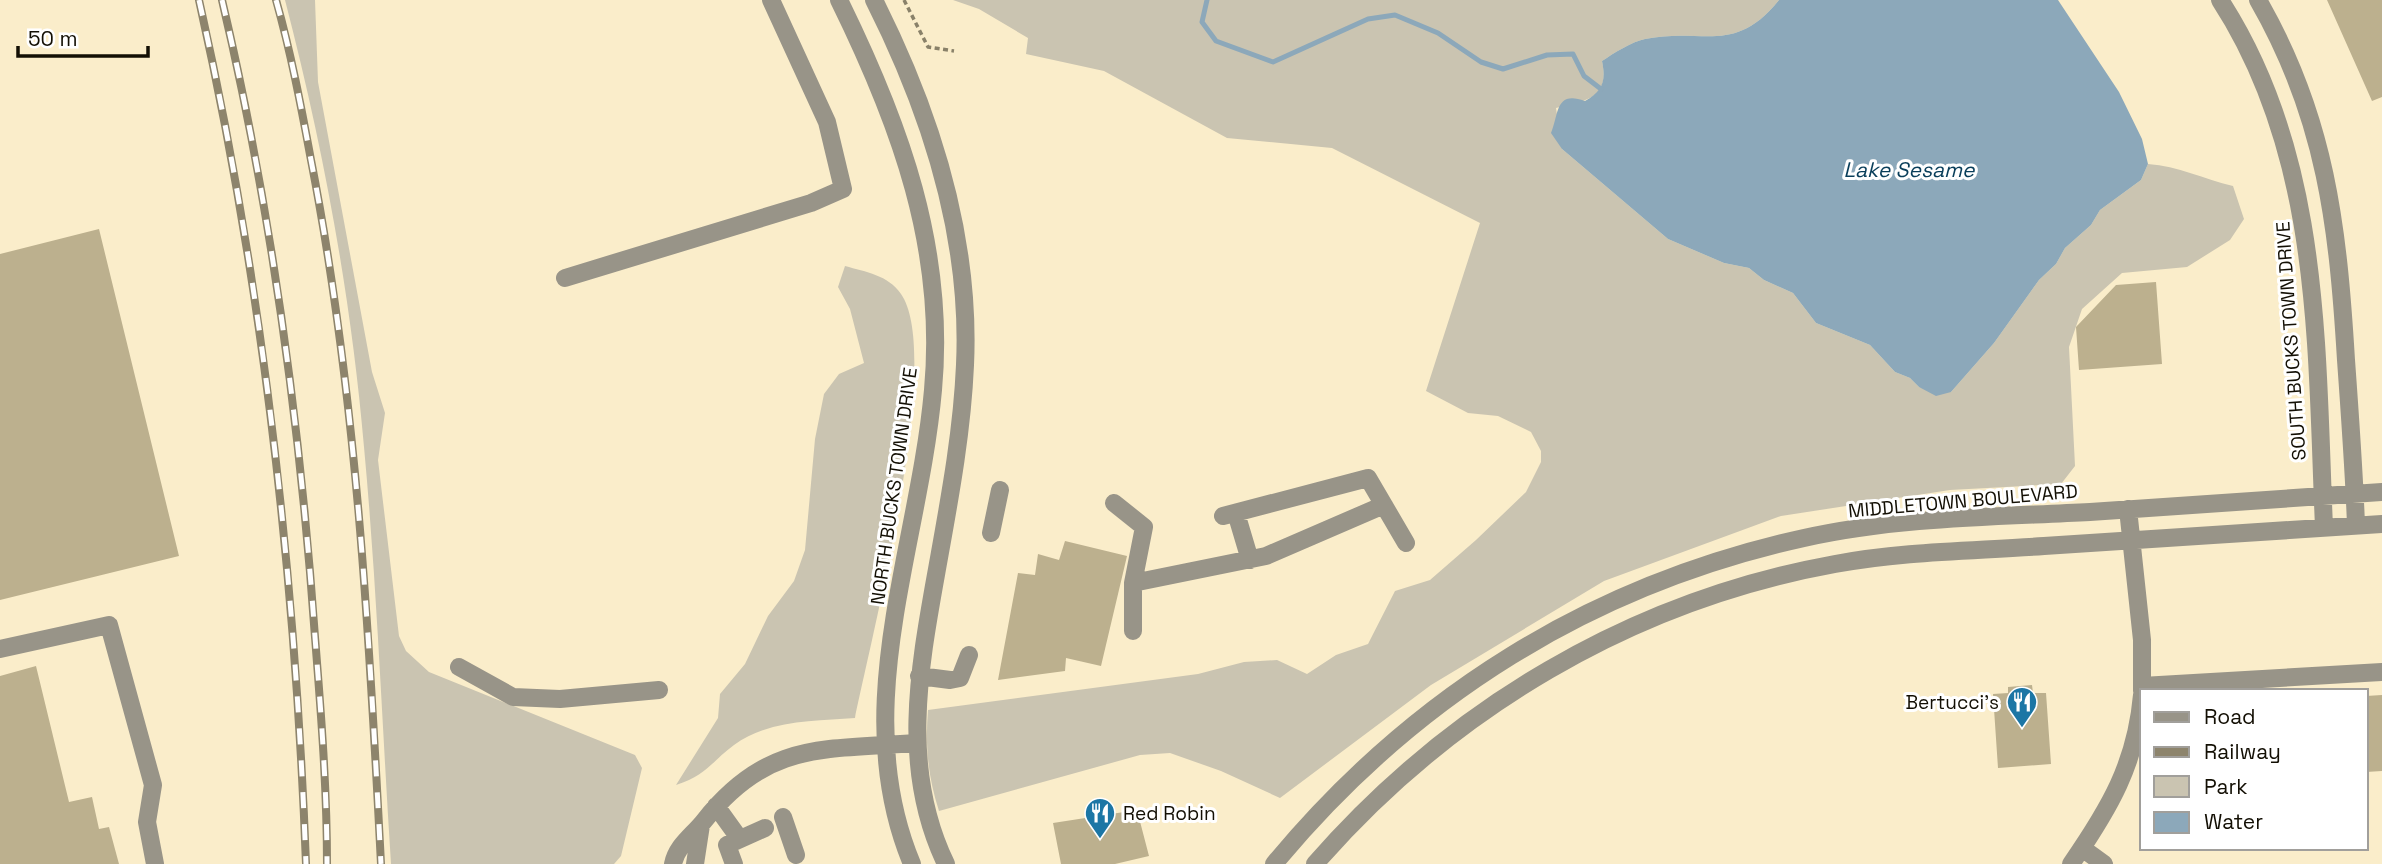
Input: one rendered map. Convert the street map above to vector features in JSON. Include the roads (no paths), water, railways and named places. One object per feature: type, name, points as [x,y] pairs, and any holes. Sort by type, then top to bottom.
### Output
[{"type":"street","points":[[565,278],[811,204],[843,189],[827,122],[771,0]]},
{"type":"street","name":"NORTH BUCKS TOWN DRIVE","points":[[839,0],[877,76],[911,172],[926,249],[935,320],[933,390],[887,661],[883,716],[884,745],[893,806],[912,864]]},
{"type":"street","points":[[874,0],[900,53],[936,145],[956,240],[965,309],[961,423],[919,676],[916,743],[924,801],[946,864]]},
{"type":"street","name":"SOUTH BUCKS TOWN DRIVE","points":[[2220,0],[2239,29],[2276,108],[2302,208],[2308,254],[2324,527]]},
{"type":"street","points":[[2258,0],[2297,80],[2320,144],[2330,187],[2340,266],[2356,525]]},
{"type":"street","points":[[1250,559],[1230,514],[1368,478],[1406,542]]},
{"type":"street","points":[[991,533],[1000,490]]},
{"type":"street","name":"MIDDLETOWN BOULEVARD","points":[[1280,862],[1357,772],[1422,715],[1507,657],[1619,599],[1727,558],[1805,538],[1898,523],[2382,492]]},
{"type":"street","points":[[1114,503],[1144,527],[1133,583],[1133,631]]},
{"type":"street","points":[[1133,583],[1266,556],[1384,505]]},
{"type":"street","points":[[2128,509],[2133,540],[2142,689]]},
{"type":"street","points":[[1315,864],[1371,802],[1466,722],[1559,663],[1624,630],[1682,606],[1850,561],[2382,523]]},
{"type":"street","points":[[0,649],[109,625],[153,785],[147,822],[155,864]]},
{"type":"street","points":[[919,676],[950,680],[960,677],[969,655]]},
{"type":"street","points":[[458,667],[513,697],[560,699],[659,690]]},
{"type":"street","points":[[2155,689],[2382,672]]},
{"type":"street","points":[[2071,864],[2101,821],[2128,768],[2140,701]]},
{"type":"street","points":[[673,864],[679,847],[738,783],[779,759],[801,752],[916,743]]},
{"type":"street","points":[[716,806],[733,842],[734,864]]},
{"type":"street","points":[[783,817],[796,855]]},
{"type":"street","points":[[701,825],[733,842]]},
{"type":"street","points":[[695,864],[701,825]]},
{"type":"street","points":[[733,842],[765,828]]},
{"type":"street","points":[[2082,848],[2104,864]]},
{"type":"water","name":"Lake Sesame","points":[[1779,0],[2058,0],[2119,92],[2142,139],[2148,164],[2141,180],[2100,210],[2091,225],[2065,248],[2056,264],[2039,280],[1994,343],[1951,392],[1936,396],[1919,387],[1910,378],[1895,372],[1870,345],[1816,323],[1793,293],[1764,280],[1749,268],[1724,263],[1668,239],[1562,149],[1551,133],[1563,101],[1575,98],[1585,101],[1596,93],[1603,80],[1602,61],[1617,51],[1645,39],[1732,34],[1763,17]]},
{"type":"waterway","points":[[1207,0],[1202,22],[1216,41],[1273,62],[1368,19],[1395,15],[1438,33],[1481,62],[1503,69],[1547,55],[1573,54],[1584,76],[1601,89]]},
{"type":"railway","points":[[199,0],[241,214],[272,430],[294,646],[306,864]]},
{"type":"railway","points":[[222,0],[255,157],[292,397],[309,557],[325,779],[327,864]]},
{"type":"railway","points":[[276,0],[291,60],[326,247],[350,422],[365,599],[381,864]]},
{"type":"place","name":"Bertucci's","points":[[2022,729]]},
{"type":"place","name":"Red Robin","points":[[1100,840]]}]
